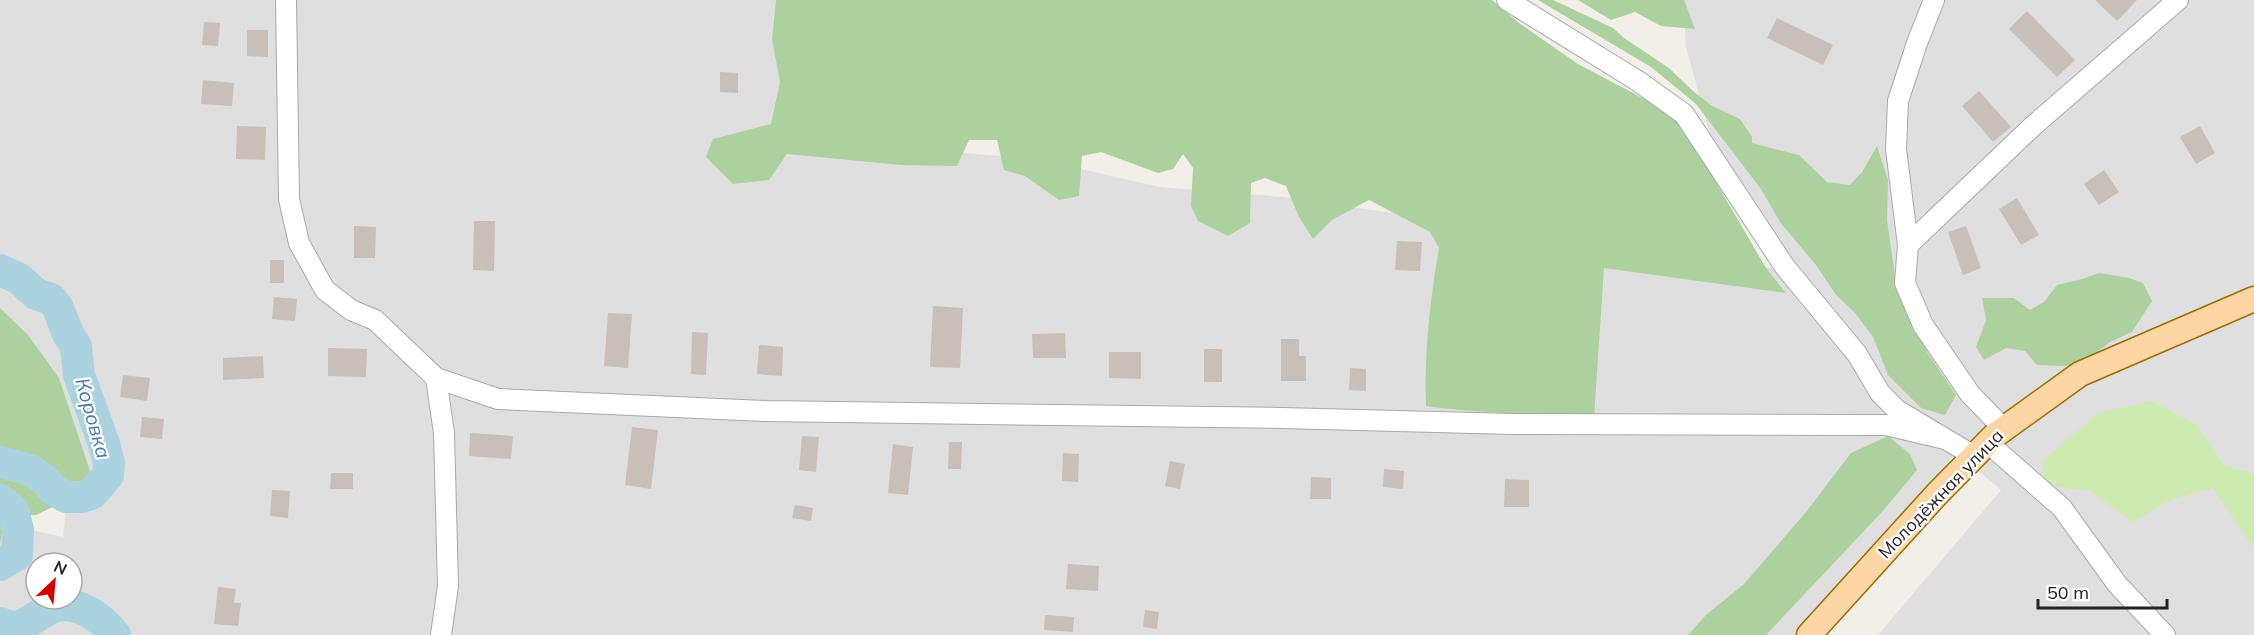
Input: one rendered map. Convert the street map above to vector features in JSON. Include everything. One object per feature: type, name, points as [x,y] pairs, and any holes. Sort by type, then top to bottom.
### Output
[{"type":"main road","name":"Молодёжная улица","points":[[1809,635],[1936,494],[1988,442],[2080,374],[2254,299]]},
{"type":"street","points":[[286,0],[290,199],[299,243],[325,290],[351,310],[375,320],[436,378],[498,399],[754,410],[1512,424],[1886,425],[1945,439],[1988,442]]},
{"type":"street","points":[[1507,0],[1638,81],[1684,114],[1785,267],[1857,354],[1880,393],[1897,410],[1945,439]]},
{"type":"street","points":[[1934,0],[1898,101],[1896,149],[1908,244],[1905,283],[1923,325],[1970,394],[1988,442],[2061,508],[2117,584],[2165,635]]},
{"type":"street","points":[[1908,244],[2033,126],[2178,0]]},
{"type":"street","points":[[436,378],[444,433],[448,585],[441,635]]},
{"type":"shaded area","points":[[0,0],[784,0],[903,148],[1037,159],[1160,187],[1283,197],[1783,270],[1713,146],[1686,47],[1683,0],[2254,0],[2254,635],[1878,635],[2001,490],[1957,453],[1794,635],[0,635],[0,540],[6,524],[63,537],[67,500],[0,345]]},
{"type":"green space","points":[[776,0],[1492,0],[1519,23],[1578,64],[1667,111],[1689,136],[1766,268],[1786,293],[1604,268],[1594,418],[1468,411],[1426,406],[1428,327],[1439,248],[1430,232],[1369,200],[1332,220],[1313,239],[1299,217],[1286,186],[1265,178],[1251,183],[1250,223],[1228,236],[1198,221],[1191,206],[1193,168],[1183,154],[1173,169],[1158,173],[1101,152],[1082,156],[1079,196],[1059,200],[1025,176],[1004,170],[997,140],[969,140],[957,166],[901,165],[787,154],[769,180],[733,184],[706,157],[713,139],[771,124],[780,82],[772,40]]},
{"type":"green space","points":[[1538,0],[1553,0],[1613,28],[1669,68],[1712,106],[1740,119],[1752,137],[1752,143],[1799,155],[1827,182],[1850,185],[1862,172],[1877,146],[1888,180],[1887,220],[1897,290],[1927,352],[1956,395],[1945,415],[1921,408],[1888,375],[1873,337],[1855,313],[1836,295],[1816,265],[1780,222],[1761,189],[1696,104],[1651,67]]},
{"type":"green space","points":[[1578,0],[1684,0],[1695,29],[1661,26],[1635,12],[1611,20]]},
{"type":"green space","points":[[2099,273],[2143,283],[2152,301],[2132,332],[2110,342],[2093,355],[2067,366],[2037,365],[2025,351],[2006,348],[1984,360],[1976,347],[1986,320],[1982,298],[2014,298],[2030,310],[2044,302],[2057,285]]},
{"type":"green space","points":[[0,308],[28,335],[59,378],[91,474],[69,499],[36,515],[6,515],[0,543]]},
{"type":"green space","points":[[2151,401],[2197,425],[2225,466],[2254,473],[2254,549],[2213,488],[2170,500],[2133,522],[2090,491],[2042,485],[2044,460],[2098,413]]},
{"type":"green space","points":[[1888,436],[1910,454],[1917,470],[1881,513],[1766,635],[1688,635],[1706,615],[1744,584],[1806,512],[1851,453]]},
{"type":"building","points":[[2095,0],[2137,0],[2117,21]]},
{"type":"building","points":[[2027,11],[2075,60],[2057,77],[2009,29]]},
{"type":"building","points":[[1777,18],[1833,45],[1823,65],[1767,38]]},
{"type":"building","points":[[204,22],[220,23],[218,46],[202,45]]},
{"type":"building","points":[[247,30],[268,30],[268,57],[247,56]]},
{"type":"building","points":[[720,72],[738,73],[738,93],[720,92]]},
{"type":"building","points":[[203,80],[234,83],[232,106],[201,104]]},
{"type":"building","points":[[1979,91],[2011,127],[1993,142],[1962,106]]},
{"type":"building","points":[[237,126],[266,127],[265,160],[236,159]]},
{"type":"building","points":[[2200,126],[2215,153],[2196,164],[2180,137]]},
{"type":"building","points":[[2104,170],[2119,192],[2099,205],[2084,184]]},
{"type":"building","points":[[2017,198],[2039,235],[2021,245],[1999,209]]},
{"type":"building","points":[[474,221],[495,221],[494,271],[473,270]]},
{"type":"building","points":[[354,226],[376,227],[375,258],[354,258]]},
{"type":"building","points":[[1966,226],[1981,268],[1963,275],[1948,232]]},
{"type":"building","points":[[1397,241],[1422,242],[1420,271],[1395,270]]},
{"type":"building","points":[[270,260],[284,260],[284,283],[270,283]]},
{"type":"building","points":[[274,297],[297,299],[295,321],[272,319]]},
{"type":"building","points":[[933,306],[963,308],[960,368],[930,367]]},
{"type":"building","points":[[608,313],[632,314],[628,368],[604,366]]},
{"type":"building","points":[[692,332],[708,333],[706,375],[691,374]]},
{"type":"building","points":[[1065,333],[1066,358],[1033,358],[1032,334]]},
{"type":"building","points":[[1281,339],[1299,339],[1299,356],[1306,356],[1306,381],[1281,381]]},
{"type":"building","points":[[759,345],[783,347],[782,376],[757,374]]},
{"type":"building","points":[[328,348],[367,349],[366,377],[328,376]]},
{"type":"building","points":[[1204,349],[1222,349],[1222,382],[1204,382]]},
{"type":"building","points":[[1109,352],[1141,352],[1141,379],[1109,378]]},
{"type":"building","points":[[263,356],[264,378],[223,380],[223,358]]},
{"type":"building","points":[[1350,368],[1366,369],[1366,391],[1349,390]]},
{"type":"building","points":[[123,375],[150,378],[147,401],[120,397]]},
{"type":"building","points":[[142,417],[164,419],[162,439],[140,437]]},
{"type":"building","points":[[632,427],[658,430],[651,489],[625,485]]},
{"type":"building","points":[[470,433],[513,436],[511,459],[469,456]]},
{"type":"building","points":[[802,436],[819,437],[816,472],[799,470]]},
{"type":"building","points":[[949,442],[962,442],[961,469],[948,469]]},
{"type":"building","points":[[893,444],[913,447],[908,495],[888,493]]},
{"type":"building","points":[[1063,453],[1079,454],[1078,482],[1062,481]]},
{"type":"building","points":[[1170,461],[1185,464],[1180,489],[1165,486]]},
{"type":"building","points":[[1384,469],[1404,471],[1403,489],[1383,487]]},
{"type":"building","points":[[331,473],[353,473],[353,489],[330,489]]},
{"type":"building","points":[[1311,477],[1331,478],[1331,499],[1310,499]]},
{"type":"building","points":[[1505,479],[1529,480],[1529,507],[1504,507]]},
{"type":"building","points":[[272,490],[290,491],[288,518],[270,516]]},
{"type":"building","points":[[795,505],[813,508],[811,521],[792,518]]},
{"type":"building","points":[[1068,564],[1099,566],[1098,591],[1066,589]]},
{"type":"building","points":[[218,587],[236,589],[234,603],[241,603],[238,626],[214,624]]},
{"type":"building","points":[[1145,610],[1159,612],[1157,629],[1143,627]]},
{"type":"building","points":[[1045,615],[1074,617],[1073,632],[1044,630]]},
{"type":"waterway","name":"Коровка","points":[[0,270],[18,278],[36,294],[51,299],[58,308],[68,334],[76,346],[79,375],[109,464],[108,475],[92,494],[82,497],[66,497],[51,488],[45,480],[30,470],[0,462]]},
{"type":"waterway","name":"Коровка","points":[[0,500],[13,510],[18,530],[17,555],[0,565]]},
{"type":"waterway","name":"Коровка","points":[[0,623],[12,627],[20,626],[46,610],[66,605],[90,613],[115,635]]}]
